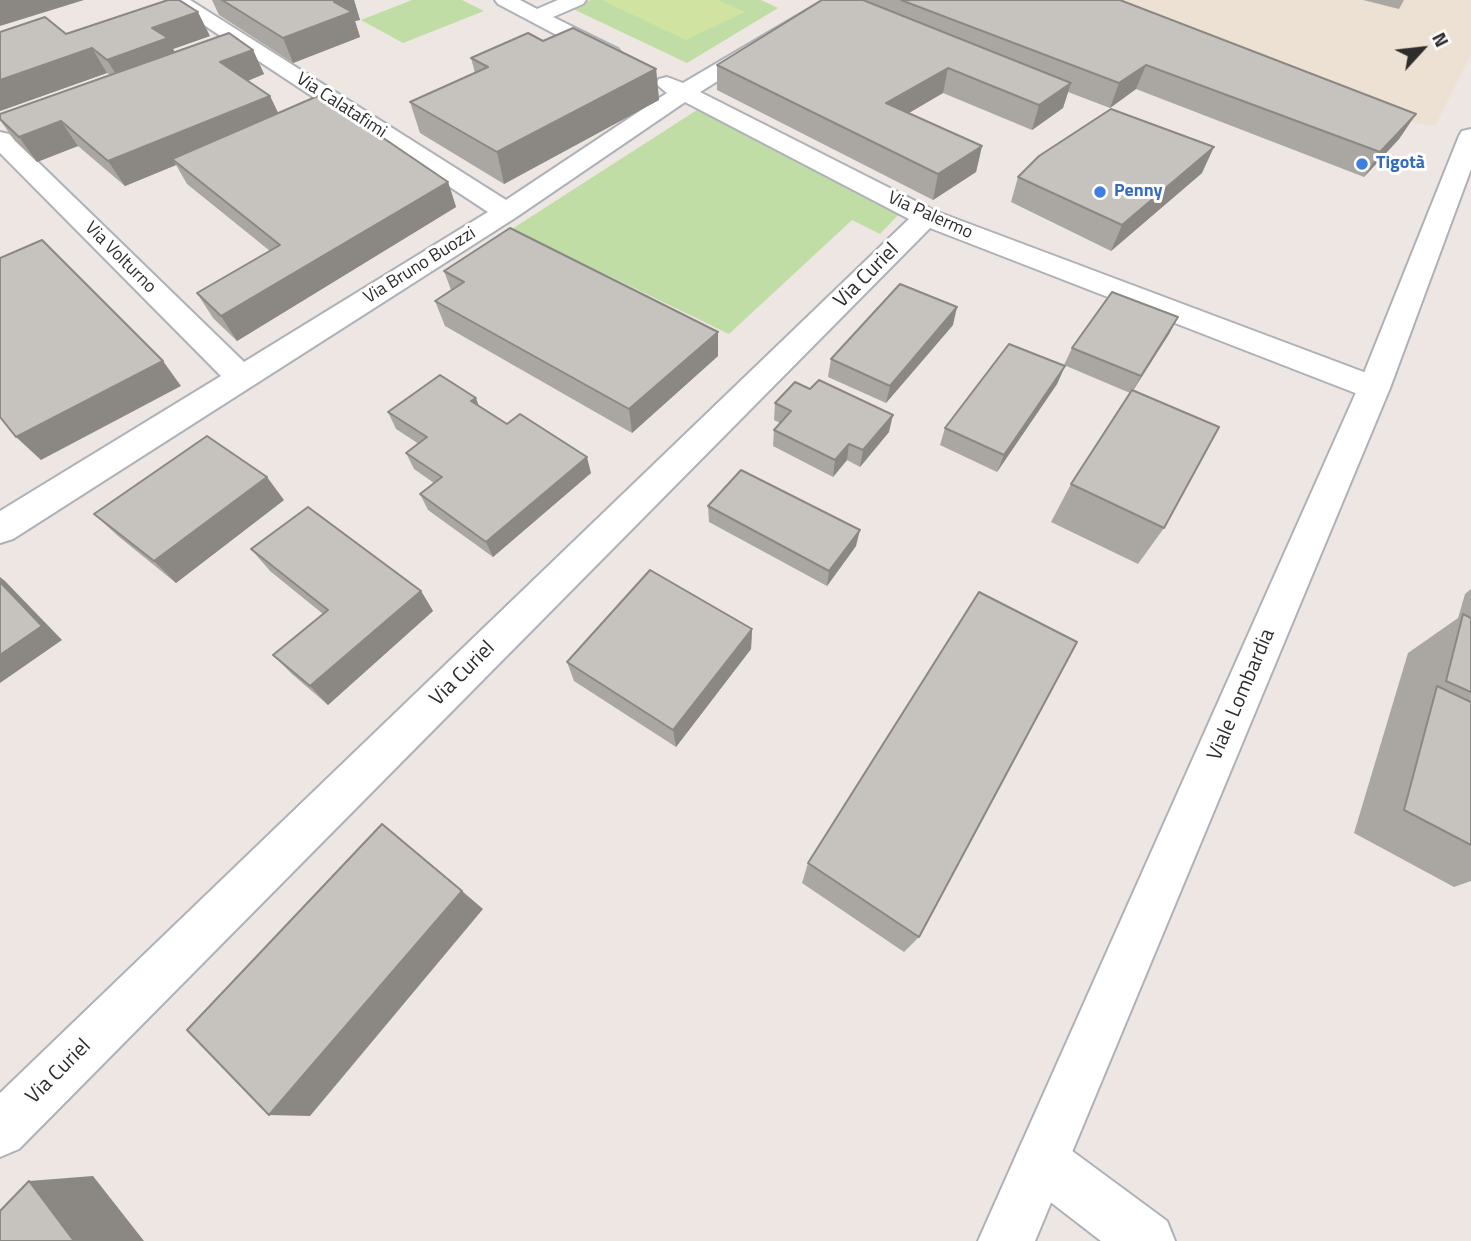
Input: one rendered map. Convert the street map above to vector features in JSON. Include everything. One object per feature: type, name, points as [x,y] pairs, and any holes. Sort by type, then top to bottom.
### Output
[{"type":"street","name":"Via Calatafimi","points":[[176,0],[506,212]]},
{"type":"street","points":[[505,0],[623,61]]},
{"type":"street","points":[[537,16],[576,0]]},
{"type":"street","name":"Via Bruno Buozzi","points":[[0,529],[506,212],[822,2]]},
{"type":"street","name":"Via Palermo","points":[[647,74],[926,218],[1374,388]]},
{"type":"street","name":"Via Volturno","points":[[0,139],[241,377]]},
{"type":"street","name":"Viale Lombardia","points":[[1006,1241],[1374,388],[1469,140]]},
{"type":"street","name":"Via Curiel","points":[[0,1130],[926,218]]},
{"type":"street","points":[[1041,1161],[1147,1241]]},
{"type":"shaded area","points":[[1089,0],[1471,0],[1471,54],[1435,126],[1411,122],[1084,3]]},
{"type":"green space","points":[[412,0],[462,0],[484,11],[403,43],[361,20]]},
{"type":"green space","points":[[591,0],[761,0],[778,8],[687,63],[571,8]]},
{"type":"green space","points":[[601,0],[718,0],[745,12],[686,40]]},
{"type":"green space","points":[[697,110],[899,214],[880,234],[852,220],[729,334],[512,229]]},
{"type":"building","points":[[168,0],[179,0],[198,12],[152,28],[168,38],[107,60],[92,48],[0,80],[0,32],[45,17],[66,34]]},
{"type":"building","points":[[222,0],[340,0],[334,2],[352,12],[283,38]]},
{"type":"building","points":[[822,0],[863,0],[1071,83],[1039,105],[948,68],[886,103],[982,146],[938,174],[717,65]]},
{"type":"building","points":[[901,0],[1120,0],[1416,114],[1380,152],[1146,65],[1119,83]]},
{"type":"building","points":[[573,28],[656,69],[497,152],[410,102],[488,67],[471,58],[528,33],[543,41]]},
{"type":"building","points":[[229,33],[253,50],[220,62],[270,96],[108,161],[61,121],[19,137],[0,119],[0,114]]},
{"type":"building","points":[[320,95],[448,182],[221,316],[197,293],[280,245],[172,159]]},
{"type":"building","name":"Penny","points":[[1111,109],[1214,147],[1122,225],[1018,177],[1039,156]]},
{"type":"building","points":[[510,228],[718,332],[629,409],[435,301],[464,282],[444,271]]},
{"type":"building","points":[[42,240],[163,361],[16,437],[0,417],[0,258]]},
{"type":"building","points":[[900,284],[957,307],[890,386],[831,359]]},
{"type":"building","points":[[1112,292],[1178,317],[1141,376],[1072,348]]},
{"type":"building","points":[[1009,344],[1065,366],[1004,455],[945,428]]},
{"type":"building","points":[[440,375],[476,398],[471,401],[507,424],[520,414],[587,457],[486,542],[420,494],[442,477],[406,453],[427,437],[388,412]]},
{"type":"building","points":[[819,380],[893,415],[863,450],[849,444],[835,460],[774,430],[791,411],[775,403],[795,382],[810,389]]},
{"type":"building","points":[[1132,390],[1219,427],[1164,528],[1071,484]]},
{"type":"building","points":[[207,436],[267,477],[154,561],[94,514]]},
{"type":"building","points":[[741,470],[860,530],[829,571],[708,506]]},
{"type":"building","points":[[308,507],[421,591],[310,686],[273,655],[328,610],[251,549]]},
{"type":"building","points":[[650,570],[752,629],[673,730],[567,662]]},
{"type":"building","points":[[0,582],[42,626],[0,655]]},
{"type":"building","points":[[979,592],[1077,642],[919,937],[808,863]]},
{"type":"building","points":[[1463,614],[1471,618],[1471,692],[1446,681]]},
{"type":"building","points":[[1437,686],[1471,702],[1471,845],[1404,810]]},
{"type":"building","points":[[382,824],[462,891],[269,1115],[187,1030]]},
{"type":"building","points":[[29,1181],[74,1241],[0,1241],[0,1211]]},
{"type":"place","name":"Tigotà","points":[[1362,164]]},
{"type":"place","name":"Penny","points":[[1100,192]]}]
